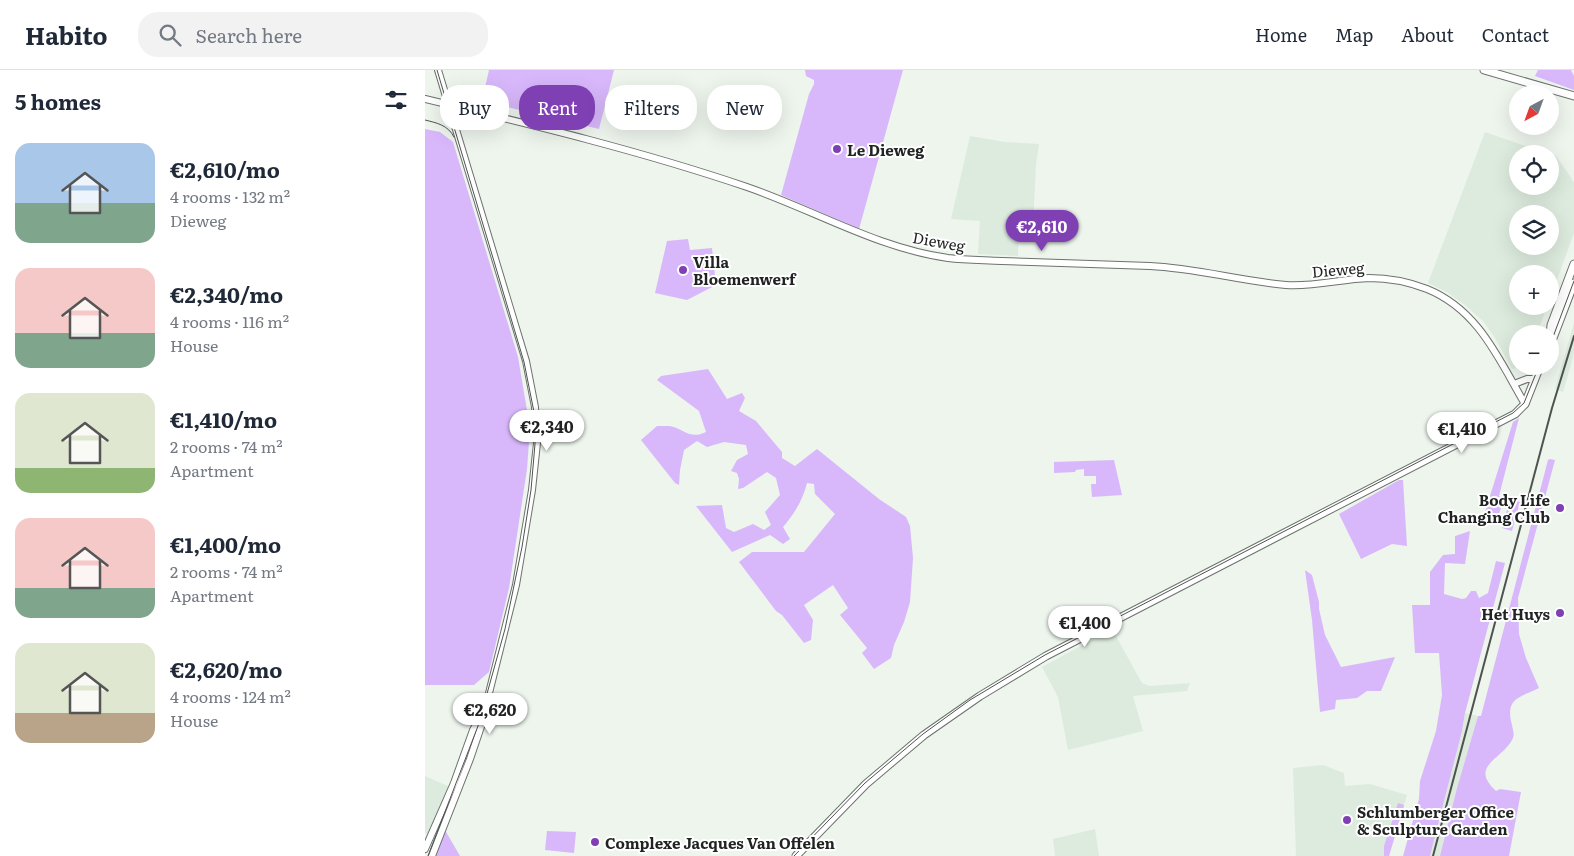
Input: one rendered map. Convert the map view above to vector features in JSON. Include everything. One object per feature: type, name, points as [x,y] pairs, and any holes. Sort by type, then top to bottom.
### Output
[{"type":"main road","points":[[1484,70],[1574,96]]},
{"type":"main road","points":[[1551,325],[1574,264]]},
{"type":"main road","points":[[1558,325],[1574,283]]},
{"type":"main road","points":[[796,856],[866,784],[924,735],[980,696],[1045,656],[1515,414],[1525,404],[1537,375]]},
{"type":"street","points":[[438,70],[443,85]]},
{"type":"street","name":"Dieweg","points":[[425,99],[440,103]]},
{"type":"street","name":"Dieweg","points":[[509,120],[680,166],[756,190],[851,230],[901,247],[947,258],[1152,266],[1288,285],[1366,278],[1395,280],[1429,290],[1450,302],[1467,316],[1492,344],[1525,404]]},
{"type":"street","points":[[425,849],[454,783],[473,730],[485,709],[506,629],[524,546],[537,444],[535,407],[526,361],[457,130]]},
{"type":"street","points":[[1514,384],[1533,375]]},
{"type":"street","points":[[432,856],[475,747],[486,712],[485,709]]},
{"type":"shaded area","points":[[489,70],[614,70],[610,85],[605,85],[605,105],[599,129],[595,128],[595,85],[519,85],[519,110],[509,107],[509,85],[486,85]]},
{"type":"shaded area","name":"Le Dieweg","points":[[805,70],[903,70],[859,229],[781,195],[809,94],[814,84],[814,80],[806,76]]},
{"type":"shaded area","points":[[1538,70],[1571,70],[1574,76],[1574,90],[1535,76]]},
{"type":"shaded area","points":[[425,129],[440,132],[453,142],[518,357],[530,428],[527,469],[509,588],[489,672],[474,685],[425,685]]},
{"type":"shaded area","points":[[1485,132],[1522,145],[1509,145],[1509,195],[1559,195],[1559,160],[1574,182],[1574,233],[1559,274],[1559,265],[1509,265],[1509,315],[1544,315],[1540,325],[1509,325],[1509,364],[1483,321],[1445,291],[1428,283]]},
{"type":"shaded area","points":[[970,136],[1005,142],[1039,144],[1033,224],[1019,224],[1018,256],[978,254],[980,221],[951,219]]},
{"type":"shaded area","points":[[688,239],[690,250],[712,248],[716,285],[687,300],[655,293],[667,241]]},
{"type":"shaded area","points":[[1574,323],[1574,354],[1563,392],[1555,389]]},
{"type":"shaded area","points":[[708,369],[727,399],[742,393],[745,398],[739,411],[756,421],[782,452],[782,458],[795,466],[817,449],[879,499],[906,517],[910,526],[913,558],[910,602],[891,658],[874,669],[862,653],[867,648],[840,615],[848,608],[833,585],[804,605],[813,620],[811,640],[804,643],[782,615],[776,611],[739,562],[752,552],[804,552],[835,514],[815,494],[814,484],[807,483],[798,506],[783,527],[790,539],[783,544],[770,535],[732,552],[696,506],[722,505],[726,528],[734,532],[753,524],[764,530],[771,525],[765,512],[780,495],[776,478],[767,472],[743,488],[738,489],[739,479],[737,473],[731,471],[737,460],[748,454],[746,445],[724,442],[707,447],[697,441],[684,450],[679,485],[675,483],[641,440],[657,426],[675,427],[696,435],[706,432],[699,411],[657,380],[661,376]]},
{"type":"shaded area","points":[[1519,418],[1499,496],[1504,498],[1499,514],[1481,525],[1513,422]]},
{"type":"shaded area","points":[[1114,460],[1122,495],[1092,497],[1091,484],[1096,484],[1096,476],[1084,476],[1084,469],[1076,470],[1075,472],[1054,473],[1054,462]]},
{"type":"shaded area","points":[[1548,460],[1555,460],[1518,598],[1519,634],[1526,658],[1539,688],[1515,700],[1510,710],[1513,738],[1486,769],[1488,782],[1496,791],[1500,789],[1521,792],[1509,856],[1440,856],[1478,716],[1481,716]]},
{"type":"shaded area","points":[[1399,480],[1403,480],[1407,546],[1392,544],[1361,559],[1339,514]]},
{"type":"shaded area","points":[[1510,499],[1520,502],[1512,531],[1502,528]]},
{"type":"shaded area","points":[[1470,531],[1465,564],[1445,563],[1444,594],[1462,599],[1466,598],[1471,591],[1476,591],[1479,598],[1488,593],[1496,561],[1505,563],[1465,713],[1430,856],[1403,856],[1419,799],[1420,781],[1436,731],[1442,695],[1439,653],[1415,653],[1412,605],[1430,605],[1430,572],[1443,555],[1455,554],[1455,536]]},
{"type":"shaded area","points":[[1305,570],[1312,575],[1325,635],[1341,667],[1395,657],[1381,691],[1367,691],[1357,698],[1336,700],[1335,709],[1320,712],[1312,620]]},
{"type":"shaded area","points":[[1112,629],[1142,683],[1150,686],[1190,683],[1187,691],[1133,696],[1143,731],[1068,750],[1058,697],[1042,667]]},
{"type":"shaded area","points":[[1465,713],[1478,716],[1440,856],[1430,856],[1462,731]]},
{"type":"shaded area","name":"Schlumberger Office & Sculpture Garden","points":[[1323,765],[1344,773],[1345,786],[1370,784],[1407,795],[1389,856],[1296,856],[1293,768]]},
{"type":"shaded area","points":[[425,776],[450,787],[430,832],[425,834]]},
{"type":"shaded area","points":[[1398,803],[1404,805],[1403,809],[1389,856],[1384,856],[1384,846]]},
{"type":"shaded area","points":[[1095,829],[1099,856],[1055,856],[1053,839]]},
{"type":"shaded area","points":[[445,830],[460,856],[435,856]]},
{"type":"shaded area","points":[[547,831],[576,832],[574,853],[545,850]]},
{"type":"tram line","points":[[428,856],[478,726],[505,629],[522,547],[531,490],[535,444],[535,417],[524,362],[437,70]]},
{"type":"tram line","points":[[425,120],[445,127],[454,137]]},
{"type":"tram line","points":[[1558,325],[1574,281]]},
{"type":"tram line","points":[[794,856],[865,783],[923,734],[970,700],[1045,655],[1513,413],[1524,403],[1535,375]]},
{"type":"railway","points":[[1433,856],[1552,408],[1574,336]]},
{"type":"place","name":"Le Dieweg","points":[[837,149]]},
{"type":"place","name":"Villa Bloemenwerf","points":[[683,270]]},
{"type":"place","name":"Body Life Changing Club","points":[[1560,508]]},
{"type":"place","name":"Het Huys","points":[[1560,613]]},
{"type":"place","name":"Schlumberger Office & Sculpture Garden","points":[[1347,820]]},
{"type":"place","name":"Complexe Jacques Van Offelen","points":[[595,842]]}]
